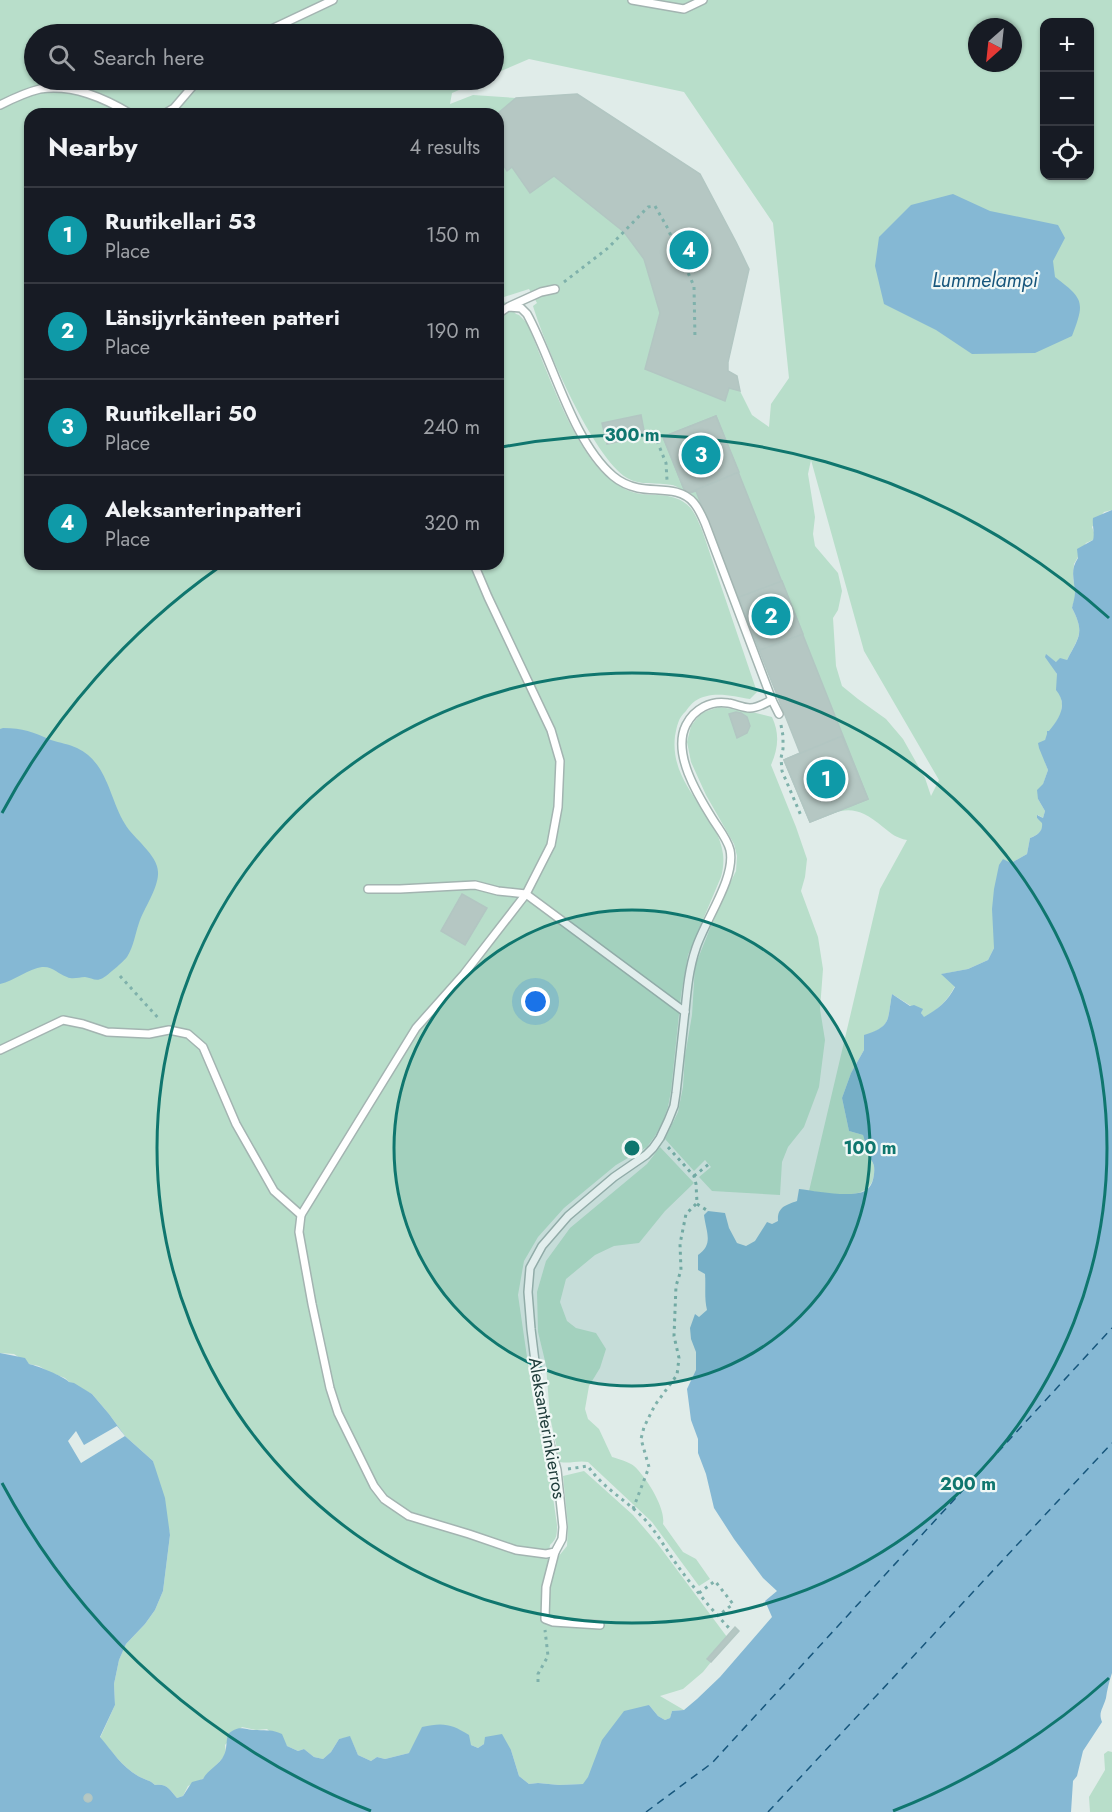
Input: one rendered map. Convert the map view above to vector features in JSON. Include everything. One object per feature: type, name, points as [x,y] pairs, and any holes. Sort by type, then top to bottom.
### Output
[{"type":"lane","points":[[282,24],[333,0]]},
{"type":"lane","points":[[632,0],[684,9],[703,0]]},
{"type":"lane","points":[[0,105],[40,90]]},
{"type":"lane","points":[[70,90],[88,93],[119,108]]},
{"type":"lane","points":[[174,108],[189,90]]},
{"type":"lane","points":[[504,310],[541,292],[555,289]]},
{"type":"lane","points":[[508,307],[521,308],[527,314],[579,429],[612,475],[640,489],[679,493],[693,501],[699,510],[779,714]]},
{"type":"lane","points":[[477,570],[551,730],[560,761],[558,807],[551,845],[526,894],[464,974],[416,1028],[301,1215],[299,1232],[330,1389],[338,1413],[374,1486],[384,1499],[409,1516],[516,1550],[546,1554],[555,1552]]},
{"type":"lane","name":"Aleksanterinkierros","points":[[545,1619],[546,1587],[555,1552],[562,1539],[563,1527],[557,1470],[540,1399],[528,1292],[530,1268],[542,1246],[568,1216],[614,1177],[646,1155],[660,1138],[674,1106],[687,993],[696,948],[725,882],[731,859],[726,839],[699,797],[689,774],[684,758],[682,734],[692,715],[706,706],[725,702],[751,708],[772,700]]},
{"type":"lane","points":[[368,889],[475,885],[498,891],[526,894],[685,1012]]},
{"type":"lane","points":[[0,1050],[63,1020],[107,1032],[149,1034],[169,1030],[188,1034],[203,1047],[236,1124],[274,1191],[301,1215]]},
{"type":"lane","points":[[545,1619],[553,1622],[600,1625]]},
{"type":"path","points":[[555,289],[608,248],[648,207],[655,206],[667,226],[694,286],[695,339]]},
{"type":"path","points":[[657,441],[666,463],[668,476],[666,491]]},
{"type":"path","points":[[779,714],[783,736],[782,771],[802,818]]},
{"type":"path","points":[[120,976],[169,1030]]},
{"type":"path","points":[[633,1509],[649,1467],[641,1439],[644,1427],[655,1405],[677,1375],[679,1358],[674,1336],[676,1286],[681,1270],[680,1244],[686,1214],[696,1203],[694,1176],[660,1138]]},
{"type":"path","points":[[694,1176],[709,1164]]},
{"type":"path","points":[[696,1203],[708,1211]]},
{"type":"path","points":[[557,1470],[588,1466],[651,1527],[699,1593],[730,1629]]},
{"type":"path","points":[[699,1593],[715,1581],[720,1587],[733,1604],[718,1616]]},
{"type":"path","points":[[538,1682],[538,1674],[548,1656],[545,1619]]},
{"type":"green space","points":[[0,0],[1112,0],[1112,510],[1104,512],[1092,527],[1095,535],[1093,540],[1086,543],[1074,564],[1073,578],[1076,595],[1072,608],[1079,629],[1077,640],[1067,660],[1056,662],[1046,655],[1057,674],[1062,704],[1061,714],[1045,740],[1045,762],[1048,770],[1038,799],[1045,811],[1043,818],[1038,815],[1037,818],[1043,822],[1042,828],[1030,838],[1027,854],[1011,863],[994,930],[994,948],[988,960],[968,969],[942,974],[955,986],[942,1005],[924,1018],[922,1010],[892,994],[887,1021],[879,1029],[864,1036],[864,1050],[851,1073],[842,1098],[849,1131],[863,1135],[874,1166],[873,1178],[869,1187],[852,1194],[809,1191],[880,889],[907,840],[894,835],[873,819],[855,811],[840,811],[810,822],[784,760],[800,753],[702,505],[675,486],[632,480],[614,466],[585,425],[559,372],[533,306],[537,303],[529,289],[504,297],[504,108],[24,108],[24,570],[504,570],[504,301],[527,323],[562,408],[585,450],[598,467],[611,480],[632,492],[675,498],[685,503],[693,512],[702,530],[757,692],[750,699],[722,695],[701,698],[683,714],[676,729],[675,754],[679,770],[713,825],[723,854],[723,863],[721,877],[688,955],[668,1107],[663,1121],[647,1147],[616,1165],[564,1208],[538,1237],[524,1261],[518,1295],[534,1405],[547,1456],[557,1525],[556,1536],[550,1545],[548,1559],[558,1557],[567,1546],[568,1526],[563,1476],[584,1471],[633,1515],[657,1543],[727,1637],[707,1658],[711,1662],[703,1672],[683,1689],[660,1696],[684,1710],[672,1711],[670,1718],[665,1720],[658,1716],[649,1705],[584,1784],[529,1784],[519,1776],[511,1750],[484,1744],[478,1748],[471,1745],[409,1753],[385,1759],[377,1757],[371,1761],[358,1755],[350,1737],[339,1739],[331,1752],[323,1759],[314,1757],[304,1749],[298,1751],[287,1746],[267,1729],[256,1730],[242,1727],[225,1745],[226,1753],[222,1759],[203,1779],[188,1786],[183,1796],[177,1798],[165,1786],[155,1785],[132,1772],[100,1738],[115,1705],[114,1684],[119,1660],[126,1644],[155,1610],[163,1591],[170,1535],[153,1461],[125,1436],[92,1394],[65,1378],[29,1364],[14,1354],[0,1353]],"holes":[[[24,24],[504,24],[504,70],[529,59],[684,92],[773,223],[789,378],[771,404],[769,427],[752,415],[740,391],[737,376],[728,371],[728,362],[749,269],[700,174],[577,94],[516,98],[473,95],[450,104],[452,93],[459,90],[24,90]],[[811,460],[864,651],[939,780],[931,796],[925,778],[903,739],[886,719],[842,686],[836,666],[833,618],[838,610],[842,591],[838,573],[815,546],[813,534],[815,517],[808,474]]]},
{"type":"green space","points":[[719,707],[772,717],[775,723],[777,741],[771,765],[807,859],[801,891],[818,937],[823,969],[820,1009],[825,1040],[819,1087],[804,1127],[788,1147],[782,1162],[780,1195],[712,1191],[699,1177],[711,1167],[705,1160],[694,1171],[665,1139],[678,1112],[683,1087],[685,1056],[692,1015],[695,966],[721,901],[736,871],[737,856],[734,844],[706,795],[691,762],[687,742],[691,726],[701,713]]},
{"type":"green space","points":[[660,1147],[694,1183],[665,1211],[639,1243],[614,1246],[595,1255],[566,1279],[560,1302],[567,1321],[576,1328],[596,1333],[606,1349],[600,1368],[589,1386],[585,1409],[588,1419],[599,1429],[612,1457],[634,1466],[644,1477],[658,1502],[663,1524],[683,1552],[696,1559],[710,1579],[699,1586],[652,1522],[588,1462],[560,1462],[550,1417],[546,1365],[538,1332],[537,1292],[546,1261],[570,1228],[647,1164]]},
{"type":"green space","points":[[1108,1751],[1112,1752],[1112,1812],[1090,1812],[1089,1797],[1105,1770],[1104,1754]]},
{"type":"water","name":"Lummelampi","points":[[953,194],[990,211],[1058,225],[1065,238],[1053,261],[1055,277],[1077,296],[1080,308],[1072,336],[1035,353],[972,354],[936,330],[884,304],[875,266],[879,237],[911,205]]},
{"type":"water","points":[[1112,510],[1112,1673],[1101,1713],[1102,1722],[1083,1751],[1077,1776],[1073,1781],[1071,1812],[0,1812],[0,1353],[25,1358],[29,1364],[56,1374],[92,1394],[125,1436],[153,1461],[165,1498],[170,1535],[163,1591],[155,1610],[126,1644],[119,1660],[114,1684],[115,1705],[100,1737],[132,1772],[155,1785],[165,1786],[177,1798],[183,1796],[192,1782],[203,1779],[220,1762],[225,1753],[228,1734],[239,1728],[278,1732],[282,1734],[287,1746],[298,1751],[304,1749],[314,1757],[323,1759],[331,1752],[339,1739],[350,1736],[358,1755],[371,1761],[377,1757],[385,1759],[409,1753],[422,1727],[447,1725],[469,1735],[471,1745],[478,1748],[484,1744],[485,1737],[502,1734],[511,1750],[519,1776],[529,1784],[583,1784],[588,1777],[602,1740],[624,1711],[649,1705],[658,1716],[665,1720],[670,1718],[672,1711],[684,1710],[720,1677],[772,1617],[765,1601],[777,1591],[763,1578],[714,1508],[706,1474],[698,1453],[698,1439],[691,1420],[687,1389],[696,1370],[696,1352],[690,1328],[695,1314],[699,1317],[707,1310],[705,1274],[698,1270],[698,1255],[703,1251],[707,1242],[704,1215],[708,1211],[725,1213],[729,1228],[737,1243],[746,1246],[755,1241],[767,1222],[772,1224],[778,1221],[783,1207],[797,1201],[799,1189],[851,1194],[865,1191],[870,1187],[874,1176],[873,1164],[863,1135],[849,1131],[842,1098],[851,1073],[864,1050],[864,1035],[879,1029],[887,1021],[892,994],[910,1006],[914,1005],[923,1009],[921,1013],[924,1017],[934,1011],[955,987],[941,974],[968,969],[988,960],[994,948],[992,909],[999,865],[1003,859],[1011,863],[1027,854],[1030,838],[1038,834],[1042,828],[1037,815],[1043,818],[1045,811],[1038,799],[1037,790],[1043,784],[1048,770],[1038,743],[1045,740],[1047,731],[1056,721],[1061,711],[1062,700],[1056,690],[1057,674],[1045,657],[1046,654],[1056,662],[1060,658],[1067,660],[1077,640],[1079,629],[1072,608],[1075,593],[1073,571],[1078,558],[1077,549],[1093,540],[1093,518]]},
{"type":"water","points":[[0,729],[33,733],[74,747],[87,755],[102,772],[125,824],[150,853],[157,866],[158,878],[129,953],[119,965],[101,979],[69,978],[52,969],[42,967],[0,984]]},
{"type":"pier","points":[[117,1426],[125,1436],[81,1463],[68,1441],[76,1431],[84,1445]]},
{"type":"building","points":[[577,94],[700,174],[749,269],[728,362],[728,371],[737,376],[740,391],[729,388],[725,401],[645,369],[660,313],[644,259],[624,232],[554,176],[530,193],[512,167],[507,171],[504,166],[504,108],[516,98]]},
{"type":"building","points":[[641,415],[645,436],[607,444],[602,423]]},
{"type":"building","points":[[716,416],[868,799],[810,822],[784,760],[800,753],[696,491],[686,494],[663,437]]},
{"type":"building","points":[[716,416],[739,472],[686,494],[663,437]]},
{"type":"building","points":[[782,581],[803,634],[760,650],[739,597]]},
{"type":"building","points":[[736,712],[747,717],[750,726],[747,733],[737,738],[729,714]]},
{"type":"building","points":[[842,736],[868,799],[810,822],[784,760]]},
{"type":"building","points":[[462,894],[487,908],[465,945],[441,931]]},
{"type":"building","points":[[735,1627],[739,1631],[711,1662],[707,1659]]},
{"type":"building","points":[[88,1794],[92,1798],[88,1802],[84,1798]]},
{"type":"ferry route","points":[[646,1812],[712,1763],[1112,1328]]},
{"type":"ferry route","points":[[768,1812],[1112,1443]]},
{"type":"place","name":"Aleksanterinpatteri","points":[[689,250]]},
{"type":"place","name":"Ruutikellari 50","points":[[701,455]]},
{"type":"place","name":"Länsijyrkänteen patteri","points":[[771,616]]},
{"type":"place","name":"Ruutikellari 53","points":[[826,779]]}]
